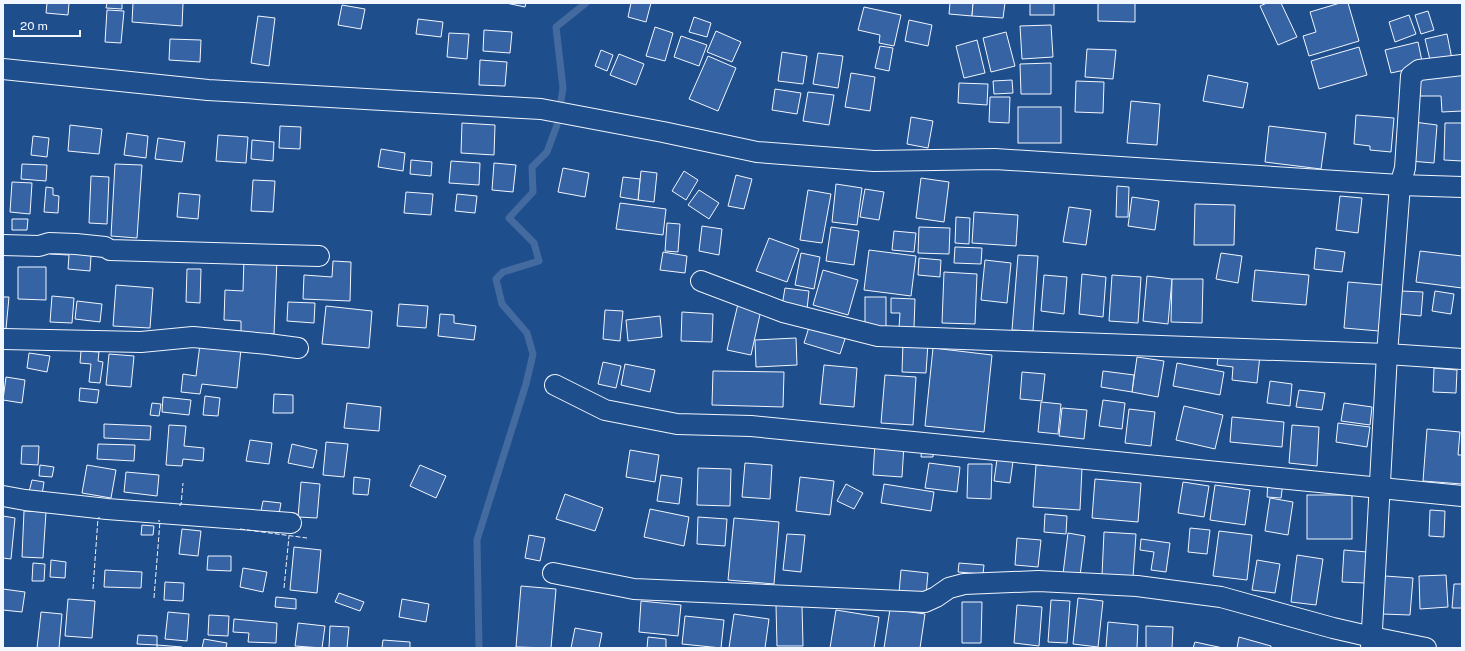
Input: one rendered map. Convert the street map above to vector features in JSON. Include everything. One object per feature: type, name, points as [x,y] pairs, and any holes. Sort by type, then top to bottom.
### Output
[{"type":"street","points":[[1371,643],[1387,354],[1400,185],[1405,168],[1411,76],[1419,70],[1462,66]]},
{"type":"street","points":[[3,69],[208,90],[541,109],[663,132],[757,152],[874,161],[994,159],[1400,185],[1462,187]]},
{"type":"street","points":[[3,245],[39,246],[49,243],[106,247],[110,250],[319,256]]},
{"type":"street","points":[[701,281],[783,312],[878,336],[1387,354],[1462,359]]},
{"type":"street","points":[[3,338],[141,342],[193,337],[298,348]]},
{"type":"street","points":[[554,385],[605,410],[677,424],[751,426],[1462,496]]},
{"type":"street","points":[[3,496],[25,500],[107,509],[291,523]]},
{"type":"street","points":[[553,573],[634,589],[925,602],[936,598],[949,588],[964,584],[1038,581],[1136,586],[1221,597],[1371,643],[1426,648]]},
{"type":"building","points":[[47,3],[69,3],[68,15],[46,13]]},
{"type":"building","points":[[107,3],[122,3],[122,9],[106,8]]},
{"type":"building","points":[[133,3],[183,3],[182,26],[132,22]]},
{"type":"building","points":[[506,3],[526,3],[525,7]]},
{"type":"building","points":[[631,3],[651,3],[646,22],[628,17]]},
{"type":"building","points":[[950,3],[973,3],[972,16],[949,14]]},
{"type":"building","points":[[973,3],[1005,3],[1003,18],[972,16]]},
{"type":"building","points":[[1030,3],[1054,3],[1054,15],[1030,15]]},
{"type":"building","points":[[1098,3],[1135,3],[1135,22],[1098,21]]},
{"type":"building","points":[[1267,3],[1281,3],[1297,37],[1278,45],[1260,6]]},
{"type":"building","points":[[1340,3],[1348,3],[1359,41],[1309,56],[1303,36],[1316,32],[1310,12]]},
{"type":"building","points":[[342,5],[365,9],[361,29],[338,25]]},
{"type":"building","points":[[864,7],[901,15],[894,46],[879,43],[880,35],[858,30]]},
{"type":"building","points":[[107,10],[124,11],[121,43],[105,42]]},
{"type":"building","points":[[1428,11],[1434,30],[1421,34],[1415,15]]},
{"type":"building","points":[[1409,15],[1416,34],[1395,42],[1389,22]]},
{"type":"building","points":[[258,16],[275,18],[269,66],[251,63]]},
{"type":"building","points":[[694,17],[711,23],[707,37],[689,32]]},
{"type":"building","points":[[418,19],[443,22],[441,37],[416,34]]},
{"type":"building","points":[[909,20],[932,25],[928,46],[905,41]]},
{"type":"building","points":[[1051,25],[1053,57],[1022,59],[1020,26]]},
{"type":"building","points":[[655,27],[673,33],[665,61],[646,56]]},
{"type":"building","points":[[484,30],[512,32],[510,53],[483,51]]},
{"type":"building","points":[[716,31],[741,42],[732,62],[707,52]]},
{"type":"building","points":[[1006,32],[1015,66],[991,72],[983,38]]},
{"type":"building","points":[[449,33],[469,34],[467,59],[447,57]]},
{"type":"building","points":[[1447,34],[1452,59],[1431,64],[1425,39]]},
{"type":"building","points":[[681,36],[707,45],[699,66],[674,57]]},
{"type":"building","points":[[170,39],[201,40],[200,62],[169,60]]},
{"type":"building","points":[[977,40],[985,73],[964,78],[956,46]]},
{"type":"building","points":[[1418,42],[1423,66],[1391,73],[1385,50]]},
{"type":"building","points":[[880,46],[893,48],[889,71],[875,68]]},
{"type":"building","points":[[1359,47],[1367,75],[1319,89],[1311,61]]},
{"type":"building","points":[[1087,49],[1116,50],[1113,79],[1085,77]]},
{"type":"building","points":[[601,50],[613,55],[607,71],[595,66]]},
{"type":"building","points":[[782,52],[807,56],[803,84],[778,81]]},
{"type":"building","points":[[818,53],[843,56],[838,88],[813,84]]},
{"type":"building","points":[[619,54],[644,64],[636,85],[610,75]]},
{"type":"building","points":[[708,56],[736,68],[718,111],[689,99]]},
{"type":"building","points":[[480,60],[507,62],[505,86],[479,85]]},
{"type":"building","points":[[1051,63],[1051,94],[1021,94],[1020,64]]},
{"type":"building","points":[[851,73],[875,77],[870,111],[845,107]]},
{"type":"building","points":[[1208,75],[1248,83],[1243,108],[1203,101]]},
{"type":"building","points":[[1462,75],[1462,111],[1442,112],[1441,96],[1420,96],[1420,76]]},
{"type":"building","points":[[1012,80],[1013,93],[994,94],[993,81]]},
{"type":"building","points":[[1076,81],[1104,82],[1103,113],[1075,112]]},
{"type":"building","points":[[959,83],[988,84],[987,105],[958,103]]},
{"type":"building","points":[[775,89],[801,93],[797,114],[772,110]]},
{"type":"building","points":[[808,92],[834,95],[829,125],[803,121]]},
{"type":"building","points":[[990,97],[1010,97],[1009,123],[989,122]]},
{"type":"building","points":[[1131,101],[1160,104],[1157,145],[1127,143]]},
{"type":"building","points":[[1018,107],[1061,107],[1061,143],[1018,143]]},
{"type":"building","points":[[1356,115],[1394,118],[1391,152],[1370,150],[1370,146],[1354,144]]},
{"type":"building","points":[[911,117],[933,121],[928,148],[907,144]]},
{"type":"building","points":[[1414,122],[1437,125],[1434,163],[1410,161]]},
{"type":"building","points":[[462,123],[495,125],[494,155],[461,153]]},
{"type":"building","points":[[1445,123],[1462,123],[1462,161],[1444,160]]},
{"type":"building","points":[[70,125],[102,129],[99,154],[68,151]]},
{"type":"building","points":[[280,126],[301,127],[300,149],[279,148]]},
{"type":"building","points":[[1269,126],[1326,133],[1321,169],[1265,162]]},
{"type":"building","points":[[127,133],[148,136],[146,158],[124,155]]},
{"type":"building","points":[[218,135],[248,137],[246,163],[216,161]]},
{"type":"building","points":[[33,136],[49,138],[47,157],[31,155]]},
{"type":"building","points":[[158,138],[185,142],[182,162],[155,159]]},
{"type":"building","points":[[252,140],[274,142],[273,161],[251,159]]},
{"type":"building","points":[[381,149],[405,153],[403,171],[378,167]]},
{"type":"building","points":[[411,160],[432,162],[431,176],[410,174]]},
{"type":"building","points":[[451,161],[480,163],[479,185],[449,183]]},
{"type":"building","points":[[494,163],[516,165],[513,192],[492,190]]},
{"type":"building","points":[[22,164],[47,165],[46,181],[21,179]]},
{"type":"building","points":[[115,164],[142,165],[137,238],[111,236]]},
{"type":"building","points":[[563,168],[589,173],[585,197],[558,192]]},
{"type":"building","points":[[641,171],[657,173],[654,202],[638,200]]},
{"type":"building","points":[[684,171],[698,180],[686,200],[672,191]]},
{"type":"building","points":[[736,175],[752,179],[744,209],[728,206]]},
{"type":"building","points":[[91,176],[109,177],[107,224],[89,223]]},
{"type":"building","points":[[623,177],[640,179],[638,200],[620,197]]},
{"type":"building","points":[[921,178],[949,182],[944,222],[916,218]]},
{"type":"building","points":[[253,180],[275,181],[273,212],[251,211]]},
{"type":"building","points":[[12,182],[32,183],[30,214],[10,212]]},
{"type":"building","points":[[836,184],[862,188],[857,225],[832,222]]},
{"type":"building","points":[[1117,186],[1129,187],[1128,217],[1116,217]]},
{"type":"building","points":[[46,187],[53,188],[53,195],[59,196],[58,213],[44,212]]},
{"type":"building","points":[[865,189],[884,192],[879,220],[860,217]]},
{"type":"building","points":[[699,190],[719,203],[709,219],[688,205]]},
{"type":"building","points":[[808,190],[831,194],[822,243],[800,240]]},
{"type":"building","points":[[406,192],[433,194],[431,215],[404,213]]},
{"type":"building","points":[[179,193],[200,195],[198,219],[177,217]]},
{"type":"building","points":[[457,194],[477,196],[475,213],[455,211]]},
{"type":"building","points":[[1340,196],[1362,198],[1358,233],[1336,230]]},
{"type":"building","points":[[1132,197],[1159,201],[1155,230],[1128,226]]},
{"type":"building","points":[[620,203],[666,209],[663,235],[616,229]]},
{"type":"building","points":[[1195,204],[1235,205],[1234,245],[1194,245]]},
{"type":"building","points":[[1069,207],[1091,210],[1086,245],[1063,242]]},
{"type":"building","points":[[974,212],[1018,215],[1016,246],[972,243]]},
{"type":"building","points":[[956,217],[970,218],[969,244],[955,243]]},
{"type":"building","points":[[12,219],[28,219],[27,230],[12,230]]},
{"type":"building","points":[[667,223],[680,224],[678,252],[665,251]]},
{"type":"building","points":[[702,226],[722,229],[719,255],[699,251]]},
{"type":"building","points":[[831,227],[859,231],[854,265],[826,261]]},
{"type":"building","points":[[919,227],[950,228],[949,254],[918,253]]},
{"type":"building","points":[[894,231],[916,233],[914,252],[892,250]]},
{"type":"building","points":[[769,238],[799,249],[787,282],[756,271]]},
{"type":"building","points":[[51,245],[103,249],[103,257],[91,256],[90,271],[68,269],[69,255],[50,254]]},
{"type":"building","points":[[955,247],[982,248],[981,264],[954,263]]},
{"type":"building","points":[[1316,248],[1345,252],[1342,272],[1314,269]]},
{"type":"building","points":[[869,250],[916,256],[911,296],[864,290]]},
{"type":"building","points":[[1420,251],[1462,256],[1462,288],[1416,282]]},
{"type":"building","points":[[663,252],[687,256],[685,273],[660,270]]},
{"type":"building","points":[[801,253],[820,257],[814,289],[795,285]]},
{"type":"building","points":[[1221,253],[1242,256],[1238,283],[1216,279]]},
{"type":"building","points":[[1018,255],[1038,256],[1033,331],[1012,330]]},
{"type":"building","points":[[244,257],[277,259],[274,334],[241,333],[241,321],[224,320],[225,290],[243,291]]},
{"type":"building","points":[[919,258],[941,260],[940,277],[918,275]]},
{"type":"building","points":[[985,260],[1011,263],[1007,303],[981,300]]},
{"type":"building","points":[[333,261],[351,262],[350,301],[303,299],[304,275],[332,277]]},
{"type":"building","points":[[18,267],[46,267],[46,300],[18,299]]},
{"type":"building","points":[[187,269],[201,269],[200,303],[186,302]]},
{"type":"building","points":[[823,270],[858,280],[848,315],[813,305]]},
{"type":"building","points":[[1255,270],[1309,275],[1306,305],[1252,301]]},
{"type":"building","points":[[944,272],[977,274],[975,324],[942,323]]},
{"type":"building","points":[[1082,274],[1106,277],[1103,317],[1079,314]]},
{"type":"building","points":[[1044,275],[1067,277],[1064,314],[1041,311]]},
{"type":"building","points":[[1112,275],[1141,277],[1138,323],[1109,321]]},
{"type":"building","points":[[1147,276],[1172,279],[1168,324],[1143,321]]},
{"type":"building","points":[[1172,279],[1203,279],[1202,323],[1171,322]]},
{"type":"building","points":[[1348,282],[1383,285],[1379,331],[1344,328]]},
{"type":"building","points":[[116,285],[153,288],[150,328],[113,326]]},
{"type":"building","points":[[785,288],[809,291],[807,309],[782,306]]},
{"type":"building","points":[[1401,291],[1423,292],[1421,316],[1400,314]]},
{"type":"building","points":[[1435,291],[1454,294],[1451,314],[1432,311]]},
{"type":"building","points":[[52,296],[74,298],[72,323],[50,322]]},
{"type":"building","points":[[3,297],[9,297],[6,329],[3,329]]},
{"type":"building","points":[[865,297],[886,297],[886,327],[865,327]]},
{"type":"building","points":[[891,298],[915,299],[914,328],[899,328],[900,313],[891,313]]},
{"type":"building","points":[[77,301],[102,304],[100,322],[75,319]]},
{"type":"building","points":[[288,302],[315,303],[314,323],[287,321]]},
{"type":"building","points":[[399,304],[428,306],[426,328],[397,326]]},
{"type":"building","points":[[738,304],[761,310],[751,355],[727,350]]},
{"type":"building","points":[[326,306],[372,311],[369,348],[322,344]]},
{"type":"building","points":[[605,310],[623,311],[620,341],[603,339]]},
{"type":"building","points":[[682,312],[713,314],[712,342],[681,341]]},
{"type":"building","points":[[440,314],[454,315],[454,323],[476,326],[474,340],[438,336]]},
{"type":"building","points":[[660,316],[662,337],[628,341],[626,320]]},
{"type":"building","points":[[811,321],[847,333],[840,354],[804,343]]},
{"type":"building","points":[[796,338],[797,365],[756,367],[755,340]]},
{"type":"building","points":[[903,342],[928,343],[926,373],[902,372]]},
{"type":"building","points":[[200,344],[241,349],[237,388],[202,384],[200,394],[181,392],[183,374],[196,376]]},
{"type":"building","points":[[933,348],[992,355],[984,432],[925,426]]},
{"type":"building","points":[[81,351],[99,352],[98,361],[103,362],[100,383],[89,382],[91,364],[80,363]]},
{"type":"building","points":[[1219,351],[1260,355],[1257,383],[1232,380],[1233,367],[1217,365]]},
{"type":"building","points":[[29,353],[50,356],[47,372],[27,368]]},
{"type":"building","points":[[109,354],[134,356],[131,387],[106,385]]},
{"type":"building","points":[[1137,357],[1164,361],[1158,397],[1132,392]]},
{"type":"building","points":[[603,362],[621,366],[616,388],[598,384]]},
{"type":"building","points":[[1177,363],[1224,372],[1220,395],[1173,386]]},
{"type":"building","points":[[625,364],[655,370],[650,392],[621,385]]},
{"type":"building","points":[[824,365],[857,368],[854,407],[820,404]]},
{"type":"building","points":[[1434,368],[1457,370],[1456,393],[1433,392]]},
{"type":"building","points":[[713,371],[784,372],[783,407],[712,405]]},
{"type":"building","points":[[1103,371],[1134,375],[1132,392],[1101,387]]},
{"type":"building","points":[[1022,372],[1045,374],[1042,401],[1020,399]]},
{"type":"building","points":[[885,375],[916,377],[913,425],[881,423]]},
{"type":"building","points":[[6,377],[25,380],[22,403],[3,400]]},
{"type":"building","points":[[1270,381],[1292,384],[1290,406],[1267,403]]},
{"type":"building","points":[[80,388],[99,390],[97,403],[79,401]]},
{"type":"building","points":[[1299,390],[1325,393],[1322,410],[1296,407]]},
{"type":"building","points":[[274,394],[293,395],[293,413],[273,413]]},
{"type":"building","points":[[205,396],[220,398],[218,416],[203,415]]},
{"type":"building","points":[[163,397],[191,400],[189,415],[162,412]]},
{"type":"building","points":[[1103,400],[1125,403],[1122,429],[1099,426]]},
{"type":"building","points":[[1041,402],[1061,404],[1058,434],[1038,432]]},
{"type":"building","points":[[152,403],[161,404],[159,416],[150,415]]},
{"type":"building","points":[[347,403],[381,407],[379,431],[344,428]]},
{"type":"building","points":[[1344,403],[1372,407],[1370,425],[1341,421]]},
{"type":"building","points":[[1184,406],[1223,415],[1215,449],[1176,440]]},
{"type":"building","points":[[1062,408],[1087,410],[1084,439],[1059,436]]},
{"type":"building","points":[[1129,409],[1155,412],[1151,446],[1125,443]]},
{"type":"building","points":[[1232,417],[1284,422],[1282,447],[1230,442]]},
{"type":"building","points":[[1338,423],[1370,427],[1367,447],[1336,442]]},
{"type":"building","points":[[104,424],[151,426],[150,440],[104,438]]},
{"type":"building","points":[[169,425],[186,426],[184,446],[204,448],[203,461],[183,459],[182,466],[166,465]]},
{"type":"building","points":[[1292,425],[1319,427],[1317,466],[1289,463]]},
{"type":"building","points":[[1427,429],[1460,432],[1458,455],[1462,455],[1462,484],[1423,481]]},
{"type":"building","points":[[250,440],[272,443],[269,464],[246,461]]},
{"type":"building","points":[[326,442],[348,444],[344,477],[323,475]]},
{"type":"building","points":[[875,442],[904,444],[902,477],[873,475]]},
{"type":"building","points":[[98,444],[135,445],[134,461],[97,459]]},
{"type":"building","points":[[292,444],[317,450],[313,468],[288,463]]},
{"type":"building","points":[[922,444],[934,445],[933,457],[921,457]]},
{"type":"building","points":[[22,446],[39,446],[38,465],[21,464]]},
{"type":"building","points":[[630,450],[659,455],[655,482],[626,477]]},
{"type":"building","points":[[998,452],[1014,454],[1010,483],[994,481]]},
{"type":"building","points":[[745,463],[772,465],[770,499],[742,497]]},
{"type":"building","points":[[929,463],[960,467],[957,492],[925,488]]},
{"type":"building","points":[[968,464],[992,464],[991,499],[967,498]]},
{"type":"building","points":[[40,465],[54,467],[52,477],[39,476]]},
{"type":"building","points":[[87,465],[116,470],[111,498],[82,493]]},
{"type":"building","points":[[420,465],[446,476],[436,498],[410,486]]},
{"type":"building","points":[[1036,465],[1082,468],[1080,510],[1033,507]]},
{"type":"building","points":[[698,468],[731,469],[730,506],[697,505]]},
{"type":"building","points":[[126,472],[159,475],[157,496],[124,492]]},
{"type":"building","points":[[661,475],[682,478],[679,504],[657,501]]},
{"type":"building","points":[[354,477],[370,479],[368,495],[353,494]]},
{"type":"building","points":[[800,477],[834,481],[830,515],[796,511]]},
{"type":"building","points":[[1095,479],[1141,483],[1138,522],[1092,518]]},
{"type":"building","points":[[32,480],[44,482],[42,495],[29,492]]},
{"type":"building","points":[[1268,481],[1283,482],[1281,498],[1267,497]]},
{"type":"building","points":[[301,482],[320,484],[317,518],[298,517]]},
{"type":"building","points":[[1183,482],[1209,486],[1204,517],[1178,513]]},
{"type":"building","points":[[846,484],[863,493],[854,509],[837,501]]},
{"type":"building","points":[[884,484],[934,492],[931,511],[881,503]]},
{"type":"building","points":[[1215,485],[1250,490],[1245,525],[1210,520]]},
{"type":"building","points":[[565,494],[603,508],[595,531],[556,519]]},
{"type":"building","points":[[1307,495],[1352,495],[1352,539],[1307,539]]},
{"type":"building","points":[[1270,498],[1293,502],[1288,535],[1265,531]]},
{"type":"building","points":[[263,501],[281,503],[279,514],[261,511]]},
{"type":"building","points":[[650,509],[689,517],[684,546],[644,537]]},
{"type":"building","points":[[1430,510],[1445,511],[1444,537],[1429,536]]},
{"type":"building","points":[[24,511],[46,512],[43,558],[22,557]]},
{"type":"building","points":[[1045,514],[1067,516],[1066,534],[1044,532]]},
{"type":"building","points":[[3,516],[15,518],[11,559],[3,558]]},
{"type":"building","points":[[698,517],[727,519],[725,546],[697,544]]},
{"type":"building","points":[[734,518],[779,522],[774,584],[728,580]]},
{"type":"building","points":[[142,525],[154,526],[153,535],[141,535]]},
{"type":"building","points":[[1190,528],[1210,530],[1207,554],[1188,552]]},
{"type":"building","points":[[182,529],[201,531],[198,556],[179,554]]},
{"type":"building","points":[[1219,531],[1252,535],[1247,580],[1213,576]]},
{"type":"building","points":[[1104,532],[1136,534],[1133,577],[1102,575]]},
{"type":"building","points":[[1068,533],[1085,536],[1080,576],[1063,574]]},
{"type":"building","points":[[787,534],[805,535],[801,572],[783,570]]},
{"type":"building","points":[[529,535],[545,538],[540,561],[525,558]]},
{"type":"building","points":[[1017,538],[1041,540],[1038,567],[1015,565]]},
{"type":"building","points":[[1141,539],[1170,543],[1166,572],[1151,570],[1154,552],[1140,550]]},
{"type":"building","points":[[294,547],[321,550],[317,593],[290,590]]},
{"type":"building","points":[[1344,550],[1367,552],[1365,583],[1342,582]]},
{"type":"building","points":[[1297,555],[1323,559],[1316,605],[1291,602]]},
{"type":"building","points":[[208,556],[231,556],[231,571],[207,570]]},
{"type":"building","points":[[51,560],[66,562],[65,578],[50,577]]},
{"type":"building","points":[[1257,560],[1280,564],[1275,593],[1252,590]]},
{"type":"building","points":[[33,563],[45,564],[44,581],[32,581]]},
{"type":"building","points":[[959,563],[984,565],[983,574],[958,572]]},
{"type":"building","points":[[243,568],[267,572],[263,592],[240,587]]},
{"type":"building","points":[[105,570],[142,572],[141,588],[104,587]]},
{"type":"building","points":[[901,570],[928,573],[926,595],[899,593]]},
{"type":"building","points":[[1446,575],[1448,607],[1420,609],[1419,576]]},
{"type":"building","points":[[1385,576],[1413,578],[1410,615],[1382,614]]},
{"type":"building","points":[[165,582],[184,583],[183,601],[164,600]]},
{"type":"building","points":[[1454,584],[1462,584],[1462,608],[1452,608]]},
{"type":"building","points":[[521,586],[556,589],[551,648],[516,647]]},
{"type":"building","points":[[3,589],[25,592],[22,612],[3,610]]},
{"type":"building","points":[[339,593],[364,602],[360,611],[335,602]]},
{"type":"building","points":[[276,597],[296,599],[296,609],[275,607]]},
{"type":"building","points":[[1078,598],[1103,601],[1098,647],[1073,644]]},
{"type":"building","points":[[68,599],[95,601],[92,638],[65,636]]},
{"type":"building","points":[[402,599],[429,604],[426,622],[399,617]]},
{"type":"building","points":[[1051,600],[1070,601],[1067,643],[1048,642]]},
{"type":"building","points":[[641,601],[681,605],[678,636],[639,632]]},
{"type":"building","points":[[962,602],[982,602],[981,643],[962,643]]},
{"type":"building","points":[[776,605],[802,605],[803,646],[777,646]]},
{"type":"building","points":[[1017,605],[1042,607],[1039,646],[1014,643]]},
{"type":"building","points":[[890,609],[925,614],[920,648],[884,648]]},
{"type":"building","points":[[836,610],[879,617],[874,648],[830,648]]},
{"type":"building","points":[[41,612],[62,614],[59,648],[37,648]]},
{"type":"building","points":[[168,612],[189,614],[187,641],[165,639]]},
{"type":"building","points":[[734,614],[769,619],[765,648],[729,648]]},
{"type":"building","points":[[209,615],[229,616],[228,636],[208,635]]},
{"type":"building","points":[[685,616],[724,620],[721,648],[682,644]]},
{"type":"building","points":[[234,619],[277,623],[276,643],[248,642],[249,633],[233,632]]},
{"type":"building","points":[[1108,622],[1138,625],[1137,648],[1106,648]]},
{"type":"building","points":[[298,623],[325,626],[322,648],[295,646]]},
{"type":"building","points":[[330,626],[349,627],[347,648],[329,648]]},
{"type":"building","points":[[1146,626],[1173,627],[1172,648],[1146,648]]},
{"type":"building","points":[[575,628],[602,633],[599,648],[571,648]]},
{"type":"building","points":[[138,635],[157,636],[157,645],[137,644]]},
{"type":"building","points":[[648,637],[666,639],[666,648],[647,648]]},
{"type":"building","points":[[1239,637],[1271,646],[1271,648],[1237,648]]},
{"type":"building","points":[[204,639],[227,643],[226,648],[202,648]]},
{"type":"building","points":[[383,640],[410,642],[410,648],[382,648]]},
{"type":"building","points":[[1195,642],[1223,648],[1193,648]]},
{"type":"building","points":[[157,645],[182,647],[182,648],[157,648]]},
{"type":"waterway","points":[[479,648],[477,540],[526,384],[533,354],[527,333],[502,304],[496,279],[503,272],[539,261],[534,243],[509,218],[533,192],[532,167],[547,152],[557,125],[563,88],[556,27],[586,3]]},
{"type":"fence","points":[[179,505],[181,505],[183,483]]},
{"type":"fence","points":[[93,589],[98,518],[100,518]]},
{"type":"fence","points":[[154,598],[160,521],[158,521]]},
{"type":"fence","points":[[240,529],[307,538]]},
{"type":"fence","points":[[284,588],[289,536]]}]
